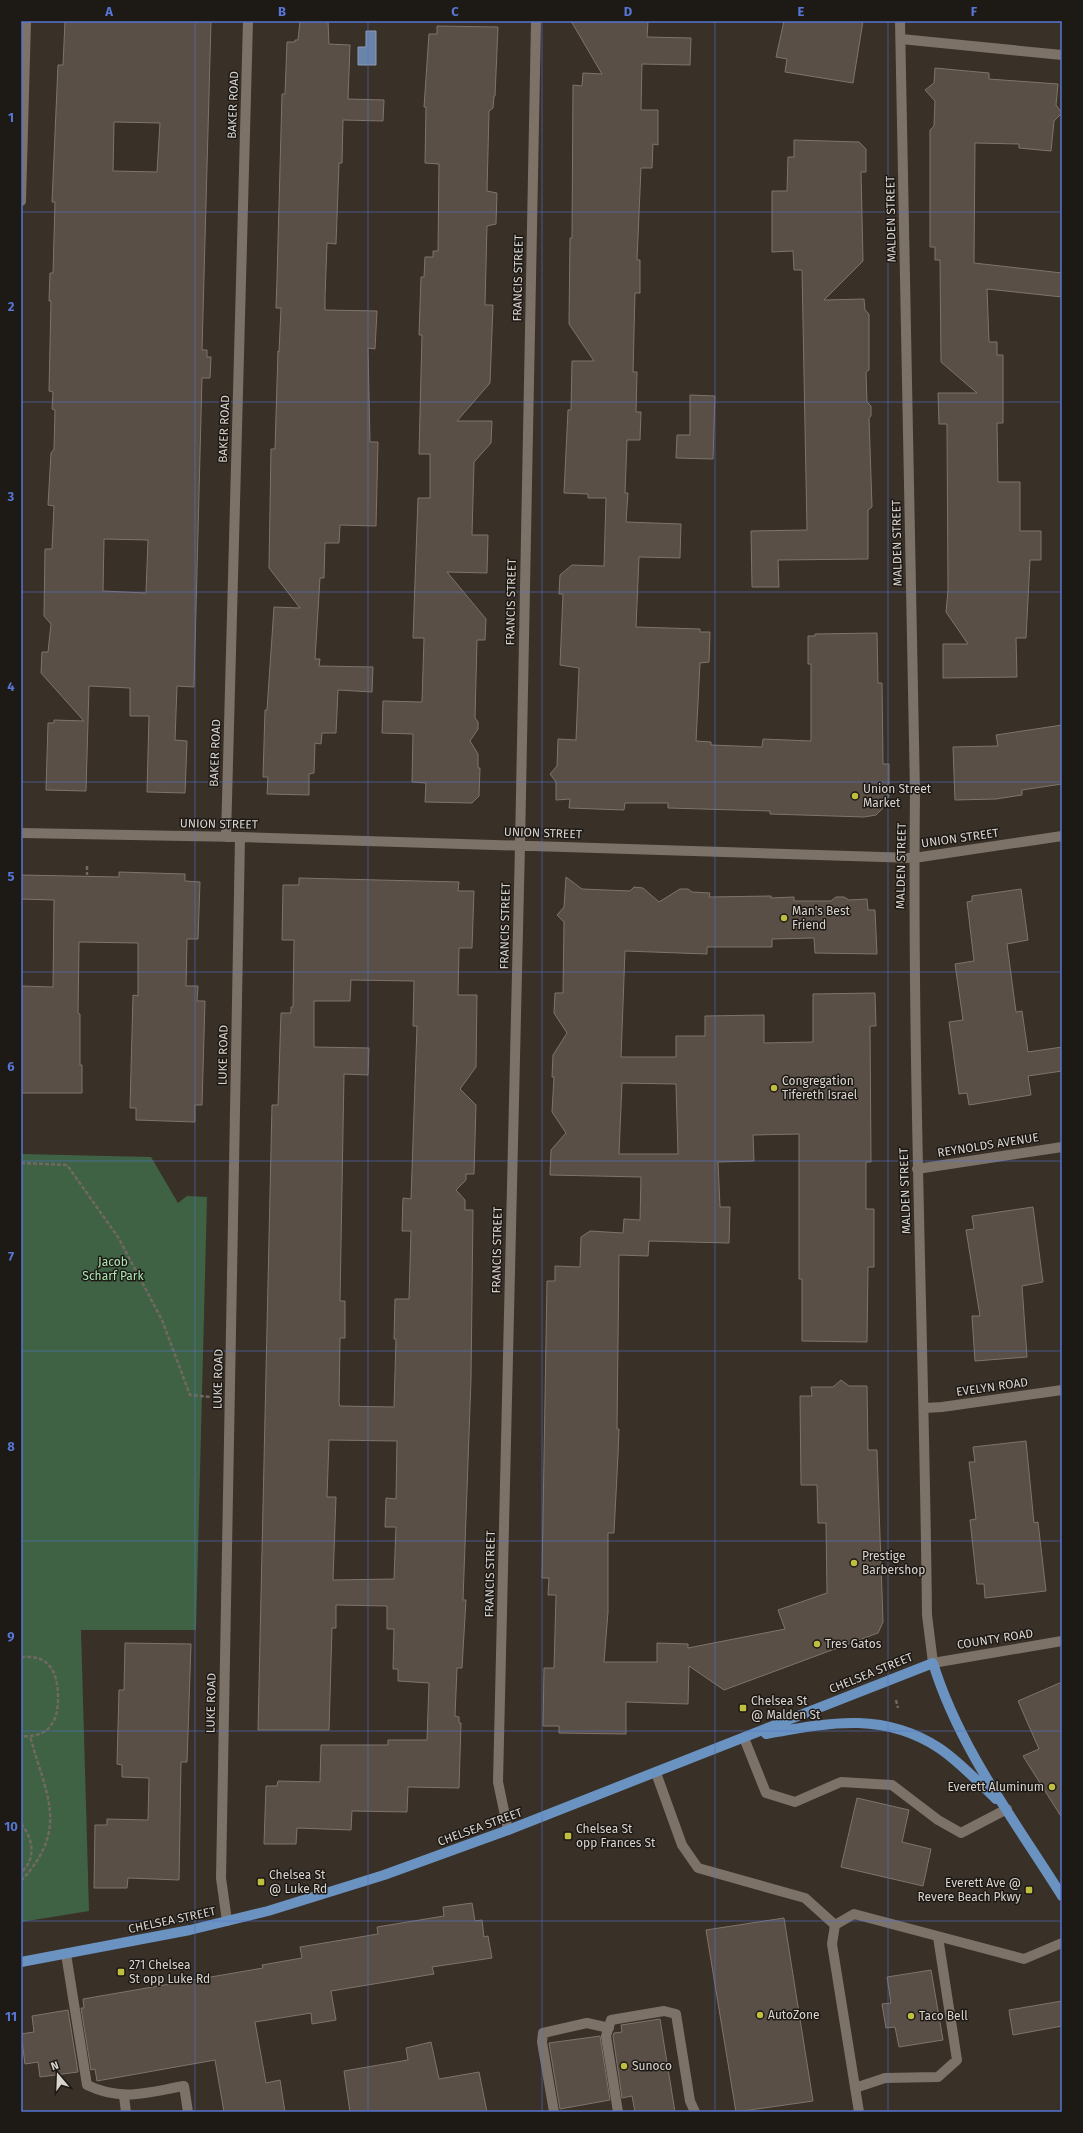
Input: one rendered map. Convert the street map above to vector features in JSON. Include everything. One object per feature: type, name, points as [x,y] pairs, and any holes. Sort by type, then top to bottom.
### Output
[{"type":"main road","name":"CHELSEA STREET","points":[[21,1962],[227,1921],[276,1909],[378,1878],[656,1773],[932,1663]]},
{"type":"main road","points":[[932,1663],[956,1724],[1062,1896]]},
{"type":"main road","points":[[744,1738],[849,1722],[868,1722],[895,1728],[911,1733],[940,1749],[1007,1809]]},
{"type":"street","points":[[21,201],[26,21]]},
{"type":"street","name":"BAKER ROAD","points":[[226,837],[248,21]]},
{"type":"street","name":"FRANCIS STREET","points":[[508,1830],[498,1782],[520,845],[536,21]]},
{"type":"street","name":"MALDEN STREET","points":[[900,21],[914,785],[917,1169],[925,1408],[927,1615],[932,1663]]},
{"type":"street","points":[[901,39],[1062,55]]},
{"type":"street","name":"UNION STREET","points":[[21,834],[240,837],[914,858],[1062,836]]},
{"type":"street","name":"LUKE ROAD","points":[[227,1921],[221,1878],[240,837]]},
{"type":"street","name":"REYNOLDS AVENUE","points":[[917,1169],[1062,1147]]},
{"type":"street","name":"EVELYN ROAD","points":[[925,1408],[942,1407],[1062,1390]]},
{"type":"street","name":"COUNTY ROAD","points":[[932,1663],[1062,1641]]},
{"type":"street","points":[[744,1738],[766,1793],[795,1802],[841,1782],[892,1785],[938,1820],[961,1833],[1007,1809]]},
{"type":"street","points":[[656,1773],[682,1845],[698,1868],[805,1898],[835,1925]]},
{"type":"street","points":[[835,1925],[854,1914],[1024,1959],[1062,1943]]},
{"type":"street","points":[[835,1925],[832,1944],[859,2112]]},
{"type":"street","points":[[855,2088],[886,2078],[938,2077],[956,2060],[938,1937]]},
{"type":"street","points":[[66,1954],[87,2085],[99,2091],[124,2096],[184,2086],[188,2112]]},
{"type":"street","points":[[618,2112],[606,2036],[611,2020],[664,2011],[676,2014],[690,2101],[695,2112]]},
{"type":"street","points":[[554,2112],[542,2042],[543,2032],[587,2023],[609,2028]]},
{"type":"street","points":[[124,2096],[126,2112]]},
{"type":"path","points":[[87,866],[88,875]]},
{"type":"path","points":[[21,1163],[67,1165],[118,1237],[162,1320],[190,1395],[230,1399]]},
{"type":"path","points":[[21,1657],[36,1658],[50,1666],[54,1670],[58,1684],[58,1707],[54,1722],[45,1731],[30,1736],[21,1736]]},
{"type":"path","points":[[21,1881],[28,1874],[45,1847],[51,1821],[49,1800],[30,1736]]},
{"type":"path","points":[[21,1824],[28,1834],[32,1844],[30,1861],[22,1872],[28,1874]]},
{"type":"green space","name":"Jacob Scharf Park","points":[[21,1154],[151,1157],[178,1203],[187,1196],[207,1197],[196,1630],[81,1630],[89,1911],[21,1922]]},
{"type":"water","points":[[366,31],[376,31],[376,65],[358,65],[358,47],[366,47]]},
{"type":"building","points":[[65,21],[211,21],[202,350],[207,350],[207,357],[211,357],[210,378],[202,378],[194,687],[177,686],[175,740],[187,741],[185,793],[147,792],[149,716],[130,716],[130,688],[89,686],[86,791],[46,790],[48,723],[54,723],[54,720],[84,721],[41,673],[42,652],[48,652],[51,624],[44,616],[45,549],[52,549],[54,506],[48,505],[51,453],[54,449],[55,410],[52,409],[53,392],[49,391],[51,301],[49,301],[50,273],[53,273],[55,202],[52,202],[58,65],[63,65]],"holes":[[[114,122],[160,123],[157,172],[113,171]],[[104,539],[148,540],[146,593],[103,591]]]},
{"type":"building","points":[[300,21],[328,21],[329,44],[350,45],[348,99],[384,100],[383,121],[343,120],[342,163],[339,163],[336,244],[327,243],[325,297],[325,310],[377,311],[375,349],[368,348],[370,442],[378,442],[376,526],[340,525],[339,543],[325,543],[324,578],[320,578],[315,659],[320,659],[319,666],[373,667],[372,692],[338,690],[336,733],[322,733],[321,744],[315,743],[314,773],[309,774],[309,795],[267,794],[268,777],[263,777],[265,710],[267,710],[274,607],[300,608],[269,568],[271,449],[275,449],[281,308],[276,308],[282,94],[285,94],[287,42],[295,42],[295,40],[298,40]]},
{"type":"building","points":[[571,21],[648,21],[647,37],[691,38],[690,65],[642,64],[641,110],[658,110],[658,145],[653,144],[652,168],[641,168],[637,260],[640,260],[640,293],[635,293],[633,372],[637,372],[636,412],[641,412],[640,440],[627,440],[625,493],[628,493],[626,522],[681,524],[680,558],[639,557],[636,627],[700,629],[700,632],[710,632],[709,662],[700,663],[696,741],[711,742],[711,745],[762,747],[763,739],[811,741],[811,664],[808,664],[808,636],[815,636],[815,634],[877,633],[878,683],[882,683],[883,764],[889,764],[889,796],[884,807],[876,815],[864,817],[770,814],[770,811],[668,808],[668,803],[625,803],[624,810],[569,808],[570,799],[556,800],[556,782],[550,774],[557,766],[558,739],[576,740],[579,668],[560,665],[563,594],[559,594],[560,575],[572,565],[604,566],[606,498],[588,498],[588,494],[564,493],[568,410],[571,410],[572,361],[594,361],[569,324],[570,238],[572,238],[573,85],[582,86],[583,73],[602,74]]},
{"type":"building","points":[[784,21],[863,21],[853,83],[785,72],[787,59],[776,57]]},
{"type":"building","points":[[437,26],[498,27],[495,96],[493,108],[489,111],[487,191],[497,193],[496,224],[487,226],[485,305],[493,305],[490,383],[457,421],[492,421],[491,443],[474,462],[472,535],[488,535],[487,573],[447,572],[486,619],[485,640],[477,640],[475,718],[478,722],[478,729],[470,741],[478,754],[478,768],[480,768],[479,796],[472,803],[425,802],[426,783],[412,782],[413,734],[382,733],[383,701],[422,702],[424,638],[413,638],[418,498],[430,498],[430,454],[419,454],[422,335],[419,335],[421,277],[424,277],[425,257],[433,257],[433,251],[438,251],[439,164],[425,163],[426,107],[424,107],[429,34],[437,34]]},
{"type":"building","points":[[935,68],[989,73],[989,79],[1058,84],[1056,105],[1062,113],[1054,121],[1051,151],[1019,148],[1019,144],[975,143],[974,263],[1062,273],[1062,297],[987,289],[989,342],[997,342],[997,355],[1003,355],[1003,423],[997,423],[998,482],[1020,482],[1020,531],[1041,531],[1041,560],[1030,560],[1026,638],[1016,638],[1017,677],[943,678],[943,644],[968,644],[946,612],[948,590],[947,424],[939,424],[938,393],[977,393],[941,362],[940,260],[935,260],[935,247],[930,247],[930,130],[934,126],[935,101],[925,90],[934,83]]},
{"type":"building","points":[[794,140],[859,142],[866,149],[866,172],[861,172],[863,261],[824,300],[864,299],[865,310],[869,314],[869,370],[866,372],[867,402],[871,406],[871,416],[869,418],[872,507],[868,510],[868,559],[778,560],[779,587],[752,587],[751,531],[807,530],[802,270],[794,270],[793,251],[772,252],[772,191],[787,191],[788,157],[794,157]]},
{"type":"building","points":[[690,395],[715,396],[713,459],[676,458],[677,435],[690,435]]},
{"type":"building","points":[[1062,725],[1062,784],[1022,790],[1022,795],[996,799],[955,800],[953,747],[998,746],[996,735]]},
{"type":"building","points":[[119,872],[185,874],[185,881],[200,882],[198,939],[187,939],[186,986],[198,986],[197,1001],[205,1001],[202,1105],[195,1105],[195,1122],[136,1120],[136,1108],[130,1108],[133,995],[138,996],[138,943],[79,942],[78,1013],[80,1014],[80,1065],[82,1065],[82,1093],[21,1093],[21,986],[53,987],[54,900],[21,899],[21,875],[119,877]]},
{"type":"building","points":[[566,877],[582,889],[630,891],[634,887],[643,888],[659,902],[680,889],[688,889],[692,892],[710,893],[709,897],[794,897],[794,901],[831,901],[836,897],[844,897],[849,900],[867,899],[868,910],[875,910],[877,954],[815,953],[814,938],[772,939],[772,947],[707,947],[707,954],[625,951],[621,1057],[676,1057],[676,1036],[705,1036],[705,1016],[764,1015],[764,1043],[813,1042],[813,994],[875,993],[876,1026],[870,1026],[871,1162],[866,1162],[866,1209],[874,1209],[874,1267],[868,1267],[867,1342],[802,1341],[802,1279],[799,1279],[799,1134],[753,1135],[754,1161],[718,1162],[720,1207],[730,1207],[729,1243],[649,1241],[648,1256],[619,1255],[617,1429],[619,1429],[614,1533],[608,1533],[608,1612],[604,1662],[657,1662],[657,1643],[688,1644],[688,1648],[785,1629],[778,1610],[827,1593],[826,1523],[818,1523],[817,1485],[801,1485],[800,1396],[812,1396],[811,1387],[833,1387],[841,1380],[849,1386],[867,1386],[868,1450],[877,1450],[883,1622],[878,1633],[724,1690],[689,1666],[688,1704],[626,1702],[626,1734],[559,1733],[559,1726],[543,1726],[544,1668],[554,1668],[556,1595],[548,1595],[549,1578],[542,1578],[547,1281],[555,1281],[555,1266],[580,1267],[581,1237],[590,1231],[623,1233],[624,1219],[640,1220],[641,1177],[550,1175],[551,1150],[566,1133],[552,1112],[554,1077],[552,1077],[553,1055],[567,1033],[554,1013],[555,993],[563,993],[564,922],[557,915],[564,907]],"holes":[[[622,1083],[676,1084],[678,1154],[619,1154]]]},
{"type":"building","points":[[299,878],[459,882],[458,891],[474,891],[472,948],[459,948],[458,995],[477,995],[476,1067],[460,1089],[476,1105],[474,1174],[466,1174],[466,1180],[456,1190],[465,1200],[465,1210],[473,1210],[471,1379],[463,1600],[466,1600],[462,1668],[457,1668],[455,1716],[459,1717],[459,1723],[461,1723],[459,1788],[408,1787],[407,1812],[352,1811],[351,1830],[297,1828],[296,1844],[264,1844],[266,1786],[277,1786],[278,1781],[320,1782],[321,1745],[388,1745],[388,1740],[427,1740],[429,1683],[398,1681],[398,1669],[393,1669],[394,1629],[387,1629],[387,1606],[336,1605],[336,1628],[332,1628],[329,1730],[258,1730],[272,1105],[278,1105],[281,1013],[291,1013],[291,1007],[293,1007],[294,940],[282,940],[283,885],[299,885]],"holes":[[[351,980],[414,981],[413,1026],[417,1026],[411,1199],[403,1198],[402,1231],[411,1231],[409,1299],[395,1299],[394,1339],[396,1339],[394,1407],[340,1406],[339,1403],[340,1338],[345,1338],[345,1301],[340,1301],[344,1074],[368,1075],[369,1048],[314,1047],[314,1001],[350,1001]],[[329,1440],[397,1441],[396,1499],[386,1498],[385,1527],[396,1527],[394,1579],[333,1580],[336,1497],[327,1497]]]},
{"type":"building","points":[[1021,889],[1028,940],[1007,944],[1016,1012],[1022,1011],[1028,1052],[1062,1047],[1062,1071],[1028,1076],[1031,1095],[969,1105],[967,1093],[959,1094],[949,1022],[963,1020],[955,964],[974,961],[967,902],[972,901],[972,896]]},
{"type":"building","points":[[1033,1207],[1043,1282],[1022,1286],[1027,1357],[975,1361],[972,1316],[980,1316],[966,1230],[974,1229],[972,1216]]},
{"type":"building","points":[[1026,1441],[1034,1523],[1038,1522],[1046,1591],[985,1598],[984,1584],[977,1584],[970,1520],[976,1519],[969,1462],[975,1462],[973,1447]]},
{"type":"building","points":[[125,1643],[191,1644],[187,1762],[181,1762],[179,1880],[128,1878],[127,1888],[94,1888],[95,1825],[107,1825],[107,1819],[148,1820],[149,1778],[122,1777],[122,1765],[117,1764],[119,1690],[124,1690]]},
{"type":"building","points":[[1062,1682],[1062,1818],[1023,1756],[1039,1749],[1018,1701]]},
{"type":"building","points":[[857,1798],[909,1810],[902,1842],[931,1849],[923,1886],[841,1867]]},
{"type":"building","points":[[472,1903],[475,1921],[482,1920],[484,1937],[488,1936],[492,1958],[432,1967],[434,1974],[331,1991],[336,2020],[312,2024],[311,2013],[255,2022],[266,2083],[280,2080],[285,2112],[224,2112],[215,2060],[97,2081],[95,2069],[91,2070],[81,2008],[84,2008],[83,1999],[263,1968],[262,1965],[302,1958],[300,1947],[378,1934],[377,1927],[444,1916],[443,1907]]},
{"type":"building","name":"AutoZone","points":[[784,1918],[813,2101],[736,2112],[706,1930]]},
{"type":"building","name":"Taco Bell","points":[[931,1970],[943,2040],[899,2047],[895,2027],[886,2028],[882,2004],[891,2003],[887,1977]]},
{"type":"building","points":[[1062,2001],[1062,2026],[1013,2035],[1009,2010]]},
{"type":"building","points":[[68,2010],[78,2072],[40,2077],[38,2062],[25,2064],[21,2034],[34,2032],[32,2016]]},
{"type":"building","points":[[660,2019],[675,2112],[635,2112],[632,2096],[622,2098],[613,2036],[614,2033],[622,2032],[621,2025]]},
{"type":"building","points":[[600,2036],[610,2100],[560,2109],[549,2043]]},
{"type":"building","points":[[431,2042],[439,2079],[479,2072],[487,2112],[350,2112],[344,2071],[408,2060],[406,2048]]},
{"type":"place","name":"Union Street Market","points":[[855,796]]},
{"type":"place","name":"Man's Best Friend","points":[[784,918]]},
{"type":"place","name":"Congregation Tifereth Israel","points":[[774,1088]]},
{"type":"place","name":"Prestige Barbershop","points":[[854,1563]]},
{"type":"place","name":"Tres Gatos","points":[[817,1644]]},
{"type":"place","name":"Chelsea St @ Malden St","points":[[743,1708]]},
{"type":"place","name":"Everett Aluminum","points":[[1052,1787]]},
{"type":"place","name":"Chelsea St opp Frances St","points":[[568,1836]]},
{"type":"place","name":"Chelsea St @ Luke Rd","points":[[261,1882]]},
{"type":"place","name":"Everett Ave @ Revere Beach Pkwy","points":[[1029,1890]]},
{"type":"place","name":"271 Chelsea St opp Luke Rd","points":[[121,1972]]},
{"type":"place","name":"AutoZone","points":[[760,2015]]},
{"type":"place","name":"Taco Bell","points":[[911,2016]]},
{"type":"place","name":"Sunoco","points":[[624,2066]]}]
